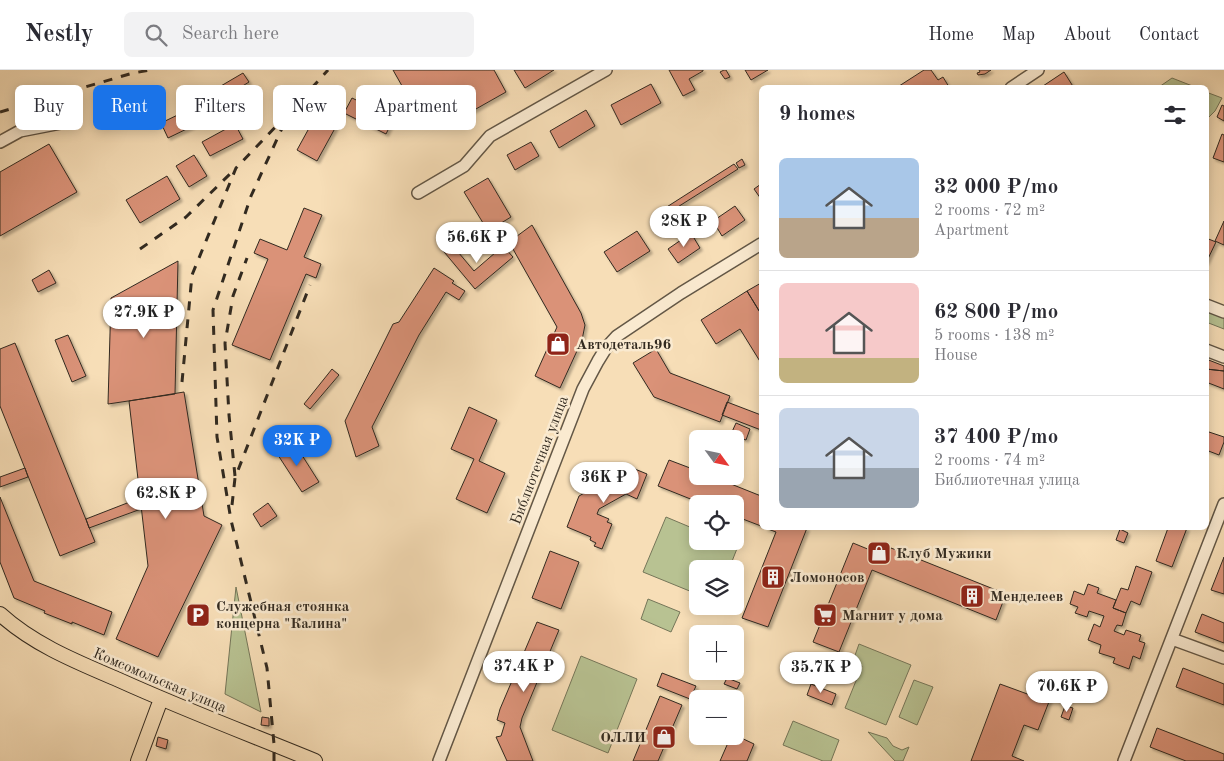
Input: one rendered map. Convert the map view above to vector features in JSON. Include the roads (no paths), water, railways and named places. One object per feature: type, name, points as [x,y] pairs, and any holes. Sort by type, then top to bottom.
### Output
[{"type":"main road","name":"Комсомольская улица","points":[[1,614],[47,647],[81,664],[161,699],[315,761]]},
{"type":"main road","points":[[138,761],[161,699]]},
{"type":"street","points":[[418,193],[464,166],[490,136],[606,70]]},
{"type":"street","points":[[1016,85],[1038,70]]},
{"type":"street","points":[[0,142],[25,130]]},
{"type":"street","name":"Библиотечная улица","points":[[439,761],[582,389],[606,348],[617,336],[681,293],[759,245]]},
{"type":"street","points":[[1209,306],[1224,312]]},
{"type":"street","points":[[1209,351],[1224,357]]},
{"type":"street","points":[[1124,761],[1224,504]]},
{"type":"street","points":[[1172,639],[1224,658]]},
{"type":"railway","points":[[0,112],[133,73],[151,70]]},
{"type":"railway","points":[[274,761],[267,668],[231,520],[217,437],[213,310],[251,196],[289,113],[328,70]]},
{"type":"railway","points":[[182,382],[192,275],[236,168],[273,129]]},
{"type":"railway","points":[[140,249],[186,217],[232,172]]},
{"type":"railway","points":[[235,476],[225,343],[233,296],[247,258]]},
{"type":"railway","points":[[232,505],[235,478],[310,285]]},
{"type":"place","name":"Автодеталь96","points":[[558,344]]},
{"type":"place","name":"Клуб Мужики","points":[[879,553]]},
{"type":"place","name":"Ломоносов","points":[[773,577]]},
{"type":"place","name":"Менделеев","points":[[972,596]]},
{"type":"place","name":"Служебная стоянка концерна \"Калина\"","points":[[198,615]]},
{"type":"place","name":"Магнит у дома","points":[[825,615]]},
{"type":"place","name":"ОЛЛИ","points":[[664,737]]}]
